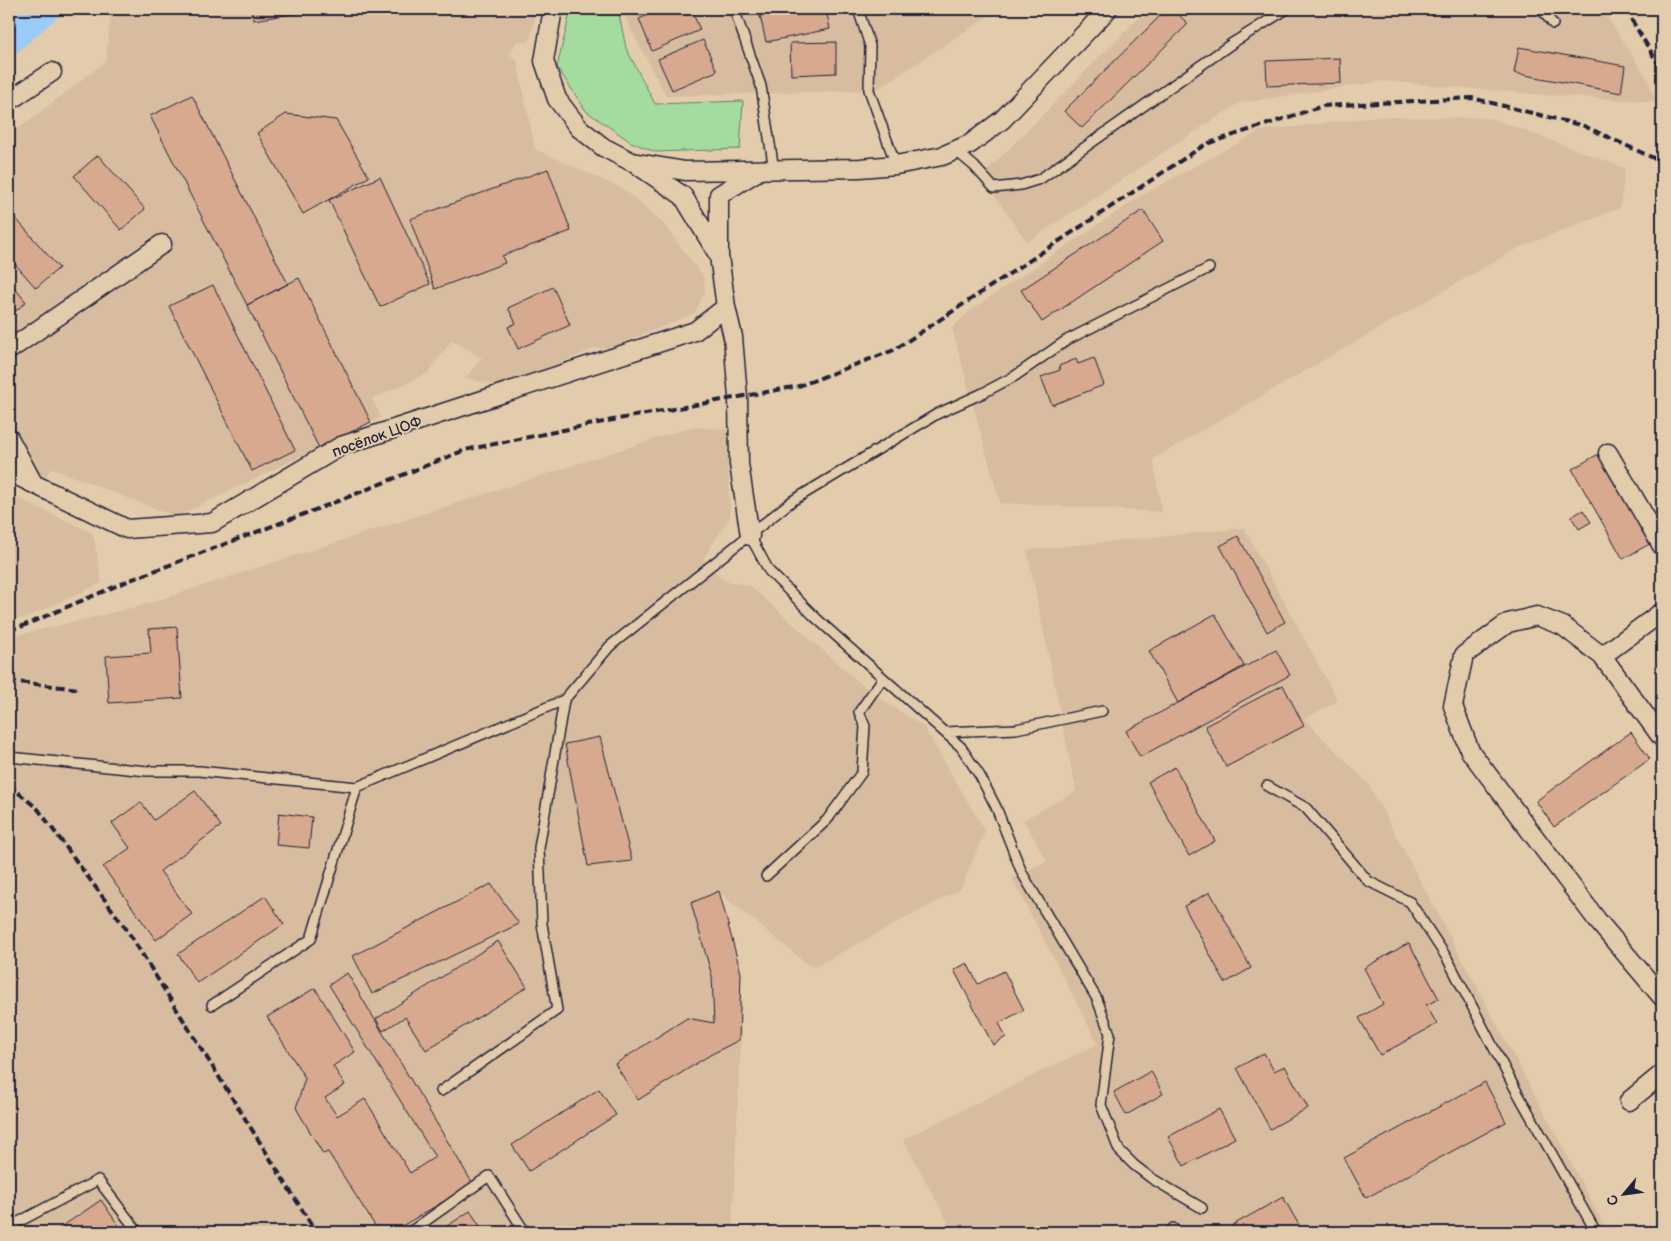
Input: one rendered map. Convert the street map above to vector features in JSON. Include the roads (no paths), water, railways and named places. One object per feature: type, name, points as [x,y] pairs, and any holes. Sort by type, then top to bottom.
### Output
[{"type":"street","points":[[553,9],[544,61],[557,99],[579,128],[603,148],[632,162],[683,196],[719,256]]},
{"type":"street","points":[[632,162],[685,171],[767,170],[860,168],[896,165],[942,156],[970,144],[1002,120],[1108,9]]},
{"type":"street","points":[[9,101],[52,72]]},
{"type":"street","points":[[750,536],[739,464],[738,397],[733,337],[726,307],[719,256],[719,195],[767,170]]},
{"type":"street","points":[[9,350],[162,244]]},
{"type":"street","name":"посёлок ЦОФ","points":[[9,472],[127,529],[212,523],[341,446],[695,331],[726,307]]},
{"type":"street","points":[[9,438],[33,483]]},
{"type":"street","points":[[1608,453],[1662,546]]},
{"type":"street","points":[[1602,656],[1662,612]]},
{"type":"street","points":[[1662,738],[1602,656],[1563,626],[1537,616],[1508,623],[1464,654],[1453,706],[1470,751],[1598,920],[1662,998]]},
{"type":"street","points":[[1629,1101],[1662,1074]]},
{"type":"lane","points":[[734,9],[762,86],[767,170]]},
{"type":"lane","points":[[858,9],[870,46],[870,90],[896,165]]},
{"type":"lane","points":[[955,150],[974,166],[994,188],[1021,185],[1040,179],[1234,42],[1287,9]]},
{"type":"lane","points":[[1541,9],[1553,24]]},
{"type":"lane","points":[[9,757],[146,771],[199,771],[357,788],[564,700],[610,646],[792,501],[874,450],[937,414],[1015,376],[1067,340],[1209,268]]},
{"type":"lane","points":[[750,536],[769,571],[816,618],[961,747],[980,776],[996,807],[1022,873],[1097,999],[1110,1034],[1101,1105],[1119,1150],[1151,1178],[1202,1208]]},
{"type":"lane","points":[[766,876],[827,820],[862,772],[865,726],[859,712],[883,678]]},
{"type":"lane","points":[[440,1091],[556,1010],[542,924],[539,848],[564,700]]},
{"type":"lane","points":[[944,732],[1016,729],[1102,711]]},
{"type":"lane","points":[[1267,786],[1306,808],[1368,881],[1410,902],[1447,958],[1512,1083],[1596,1232]]},
{"type":"lane","points":[[212,1005],[311,939],[357,788]]},
{"type":"lane","points":[[410,1232],[489,1176],[525,1232]]},
{"type":"lane","points":[[9,1227],[98,1180],[138,1232]]},
{"type":"waterway","points":[[9,40],[45,9]]},
{"type":"railway","points":[[1625,9],[1662,70]]},
{"type":"railway","points":[[9,629],[18,628],[130,580],[333,503],[465,450],[613,420],[799,386],[894,350],[1206,144],[1323,106],[1472,98],[1584,126],[1662,162]]},
{"type":"railway","points":[[9,681],[79,689]]},
{"type":"railway","points":[[9,785],[38,809],[127,930],[316,1232]]}]
